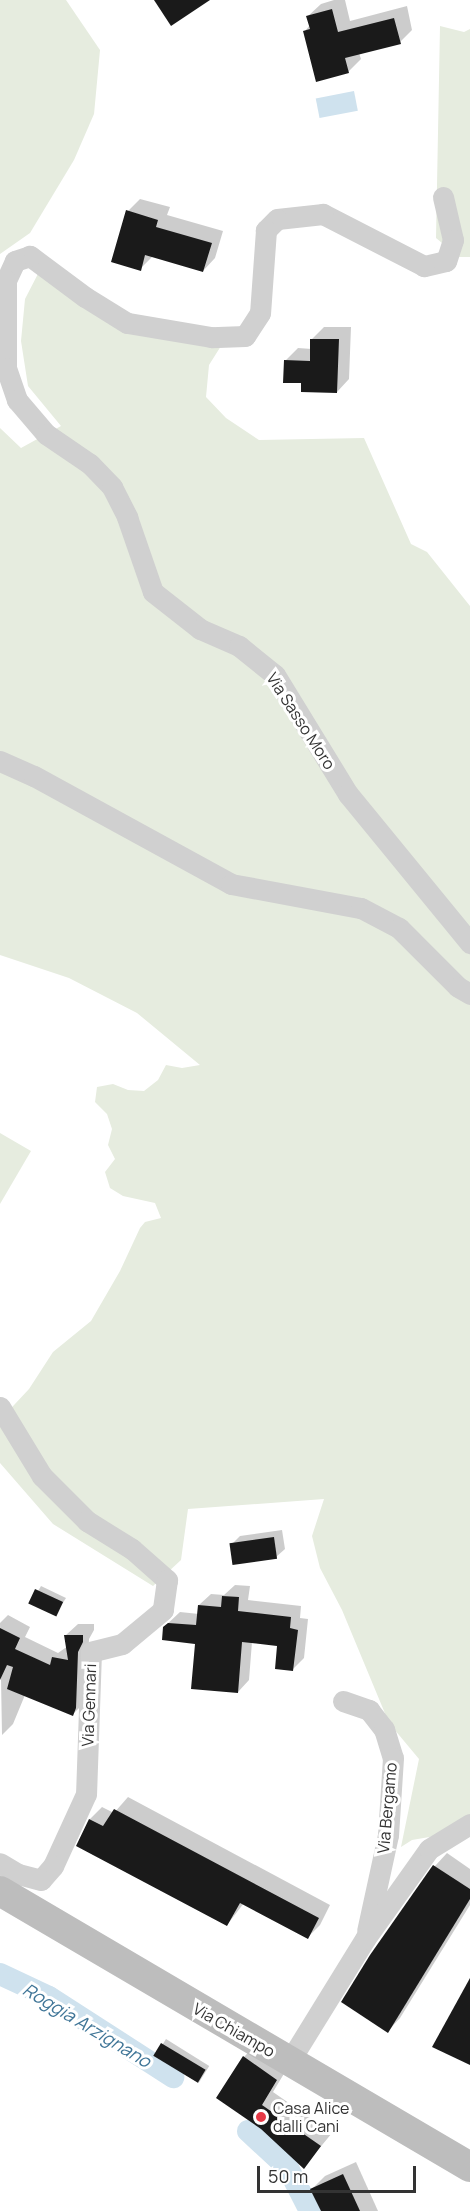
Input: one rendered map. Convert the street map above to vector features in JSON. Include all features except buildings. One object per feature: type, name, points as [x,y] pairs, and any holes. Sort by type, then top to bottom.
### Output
[{"type":"main road","name":"Via Chiampo","points":[[0,1891],[470,2167]]},
{"type":"street","name":"Via Sasso Moro","points":[[443,197],[453,240],[446,261],[424,266],[323,214],[277,219],[266,230],[260,313],[245,336],[211,337],[127,323],[85,297],[30,256],[15,261],[6,280],[6,368],[17,400],[46,434],[90,464],[112,487],[127,517],[153,592],[200,629],[239,646],[275,675],[348,794],[470,943]]},
{"type":"street","points":[[0,761],[34,776],[231,884],[361,908],[399,928],[458,987],[470,994]]},
{"type":"street","name":"Via Gennari","points":[[0,1407],[42,1476],[87,1521],[132,1549],[167,1580],[162,1610],[122,1644],[91,1652],[86,1794],[53,1866],[41,1881],[18,1874],[0,1863]]},
{"type":"street","name":"Via Bergamo","points":[[343,1701],[369,1710],[384,1729],[393,1758],[388,1835],[365,1939]]},
{"type":"street","name":"Via Bergamo","points":[[289,2062],[365,1939],[429,1849],[470,1824]]},
{"type":"shaded area","points":[[0,0],[66,0],[100,50],[94,114],[74,160],[30,233],[0,254]]},
{"type":"shaded area","points":[[440,26],[464,32],[470,29],[470,257],[459,257],[436,238]]},
{"type":"shaded area","points":[[42,266],[150,327],[221,346],[209,365],[206,397],[226,418],[259,440],[364,438],[411,544],[427,552],[470,606],[470,1830],[412,1840],[401,1847],[419,1759],[389,1723],[342,1610],[320,1568],[312,1536],[324,1499],[188,1509],[181,1560],[153,1586],[53,1524],[0,1463],[0,1420],[29,1389],[53,1352],[91,1321],[120,1271],[140,1228],[145,1222],[161,1218],[155,1203],[123,1196],[110,1188],[105,1172],[115,1159],[108,1145],[112,1129],[107,1114],[95,1102],[97,1087],[113,1084],[128,1090],[144,1091],[158,1080],[166,1065],[182,1068],[200,1065],[137,1013],[69,978],[0,955],[0,428],[21,448],[61,426],[28,386],[21,341],[25,299]]},
{"type":"shaded area","points":[[0,1133],[31,1151],[0,1204]]},
{"type":"water","points":[[354,91],[358,111],[320,118],[316,98]]},
{"type":"waterway","name":"Roggia Arzignano","points":[[0,1974],[49,1997],[173,2077]]},
{"type":"waterway","name":"Roggia Arzignano","points":[[248,2131],[288,2168],[310,2211]]},
{"type":"place","name":"Casa Alice dalli Cani","points":[[261,2117]]}]
